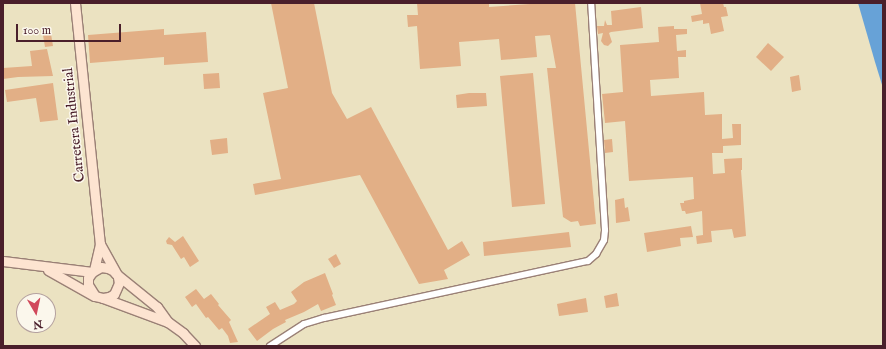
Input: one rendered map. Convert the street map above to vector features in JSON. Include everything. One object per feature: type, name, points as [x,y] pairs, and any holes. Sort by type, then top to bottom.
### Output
[{"type":"main road","name":"Carretera Industrial","points":[[75,3],[100,244],[93,271]]},
{"type":"main road","name":"Carretera Industrial","points":[[100,244],[114,272]]},
{"type":"main road","points":[[3,262],[45,268],[93,271],[101,268],[108,268],[157,307],[168,322]]},
{"type":"main road","points":[[45,268],[99,297],[168,322],[183,333],[195,346]]},
{"type":"main road","points":[[93,271],[88,278],[88,285],[99,297]]},
{"type":"main road","points":[[99,297],[114,294],[118,289],[119,283],[114,272]]},
{"type":"street","points":[[270,346],[304,324],[324,318],[588,261],[596,254],[604,240],[605,230],[590,3]]},
{"type":"water","points":[[858,3],[883,3],[883,88],[875,62]]},
{"type":"building","points":[[271,3],[314,3],[332,93],[347,119],[371,107],[448,250],[462,241],[470,255],[444,270],[448,279],[419,284],[360,175],[255,195],[253,184],[281,179],[263,93],[288,88]]},
{"type":"building","points":[[417,3],[489,3],[489,7],[544,3],[575,3],[596,224],[580,226],[578,221],[571,222],[563,217],[547,68],[556,68],[550,35],[535,36],[537,57],[501,60],[499,39],[459,42],[461,66],[420,69],[417,26],[408,27],[407,15],[418,15]]},
{"type":"building","points":[[700,3],[723,3],[724,7],[726,7],[728,16],[721,17],[724,31],[711,34],[709,23],[703,24],[703,20],[692,22],[691,16],[702,14]]},
{"type":"building","points":[[641,7],[643,28],[611,32],[609,33],[612,42],[608,46],[604,45],[601,41],[603,33],[598,34],[597,26],[604,26],[605,20],[607,25],[612,25],[611,11]]},
{"type":"building","points":[[674,26],[674,29],[687,29],[687,34],[676,35],[677,51],[686,50],[686,57],[678,57],[679,78],[650,80],[651,96],[704,92],[705,115],[722,114],[722,139],[733,138],[732,124],[741,124],[741,145],[723,146],[723,153],[712,153],[713,174],[725,173],[724,159],[742,158],[741,170],[746,236],[734,238],[732,229],[711,231],[712,242],[697,244],[696,236],[703,235],[702,211],[686,214],[685,211],[682,211],[680,203],[694,199],[693,177],[629,181],[625,121],[605,123],[602,94],[623,92],[620,45],[659,42],[658,27]]},
{"type":"building","points":[[164,29],[164,35],[206,32],[208,62],[164,65],[164,57],[90,63],[88,35]]},
{"type":"building","points":[[51,34],[53,46],[45,47],[43,35]]},
{"type":"building","points":[[768,43],[784,57],[771,71],[756,57]]},
{"type":"building","points":[[47,49],[53,76],[3,79],[3,68],[32,66],[30,51]]},
{"type":"building","points":[[219,73],[220,88],[204,89],[203,74]]},
{"type":"building","points":[[533,73],[545,204],[512,207],[500,76]]},
{"type":"building","points":[[799,75],[801,90],[792,92],[790,77]]},
{"type":"building","points":[[53,83],[58,120],[40,122],[36,98],[7,102],[5,90]]},
{"type":"building","points":[[486,93],[487,106],[457,108],[456,95]]},
{"type":"building","points":[[227,138],[228,153],[212,155],[210,140]]},
{"type":"building","points":[[612,139],[613,152],[605,153],[604,140]]},
{"type":"building","points":[[624,198],[625,208],[628,207],[630,221],[616,223],[615,200]]},
{"type":"building","points":[[691,226],[693,237],[680,238],[681,246],[647,252],[644,233]]},
{"type":"building","points":[[569,232],[571,247],[484,256],[483,242]]},
{"type":"building","points":[[183,236],[199,261],[190,267],[184,257],[181,259],[172,245],[167,244],[166,241],[169,237],[175,242]]},
{"type":"building","points":[[336,254],[341,264],[334,268],[328,259]]},
{"type":"building","points":[[325,273],[336,305],[321,311],[318,304],[285,320],[286,322],[273,329],[257,341],[248,329],[270,314],[266,307],[275,302],[280,310],[294,304],[297,301],[291,292],[304,282]]},
{"type":"building","points":[[196,289],[204,299],[211,294],[219,304],[218,305],[231,320],[229,322],[238,342],[230,343],[228,336],[222,328],[219,330],[208,317],[206,318],[196,304],[192,307],[185,297]]},
{"type":"building","points":[[617,293],[619,306],[606,308],[604,296]]},
{"type":"building","points":[[586,298],[588,312],[559,316],[557,304]]}]
